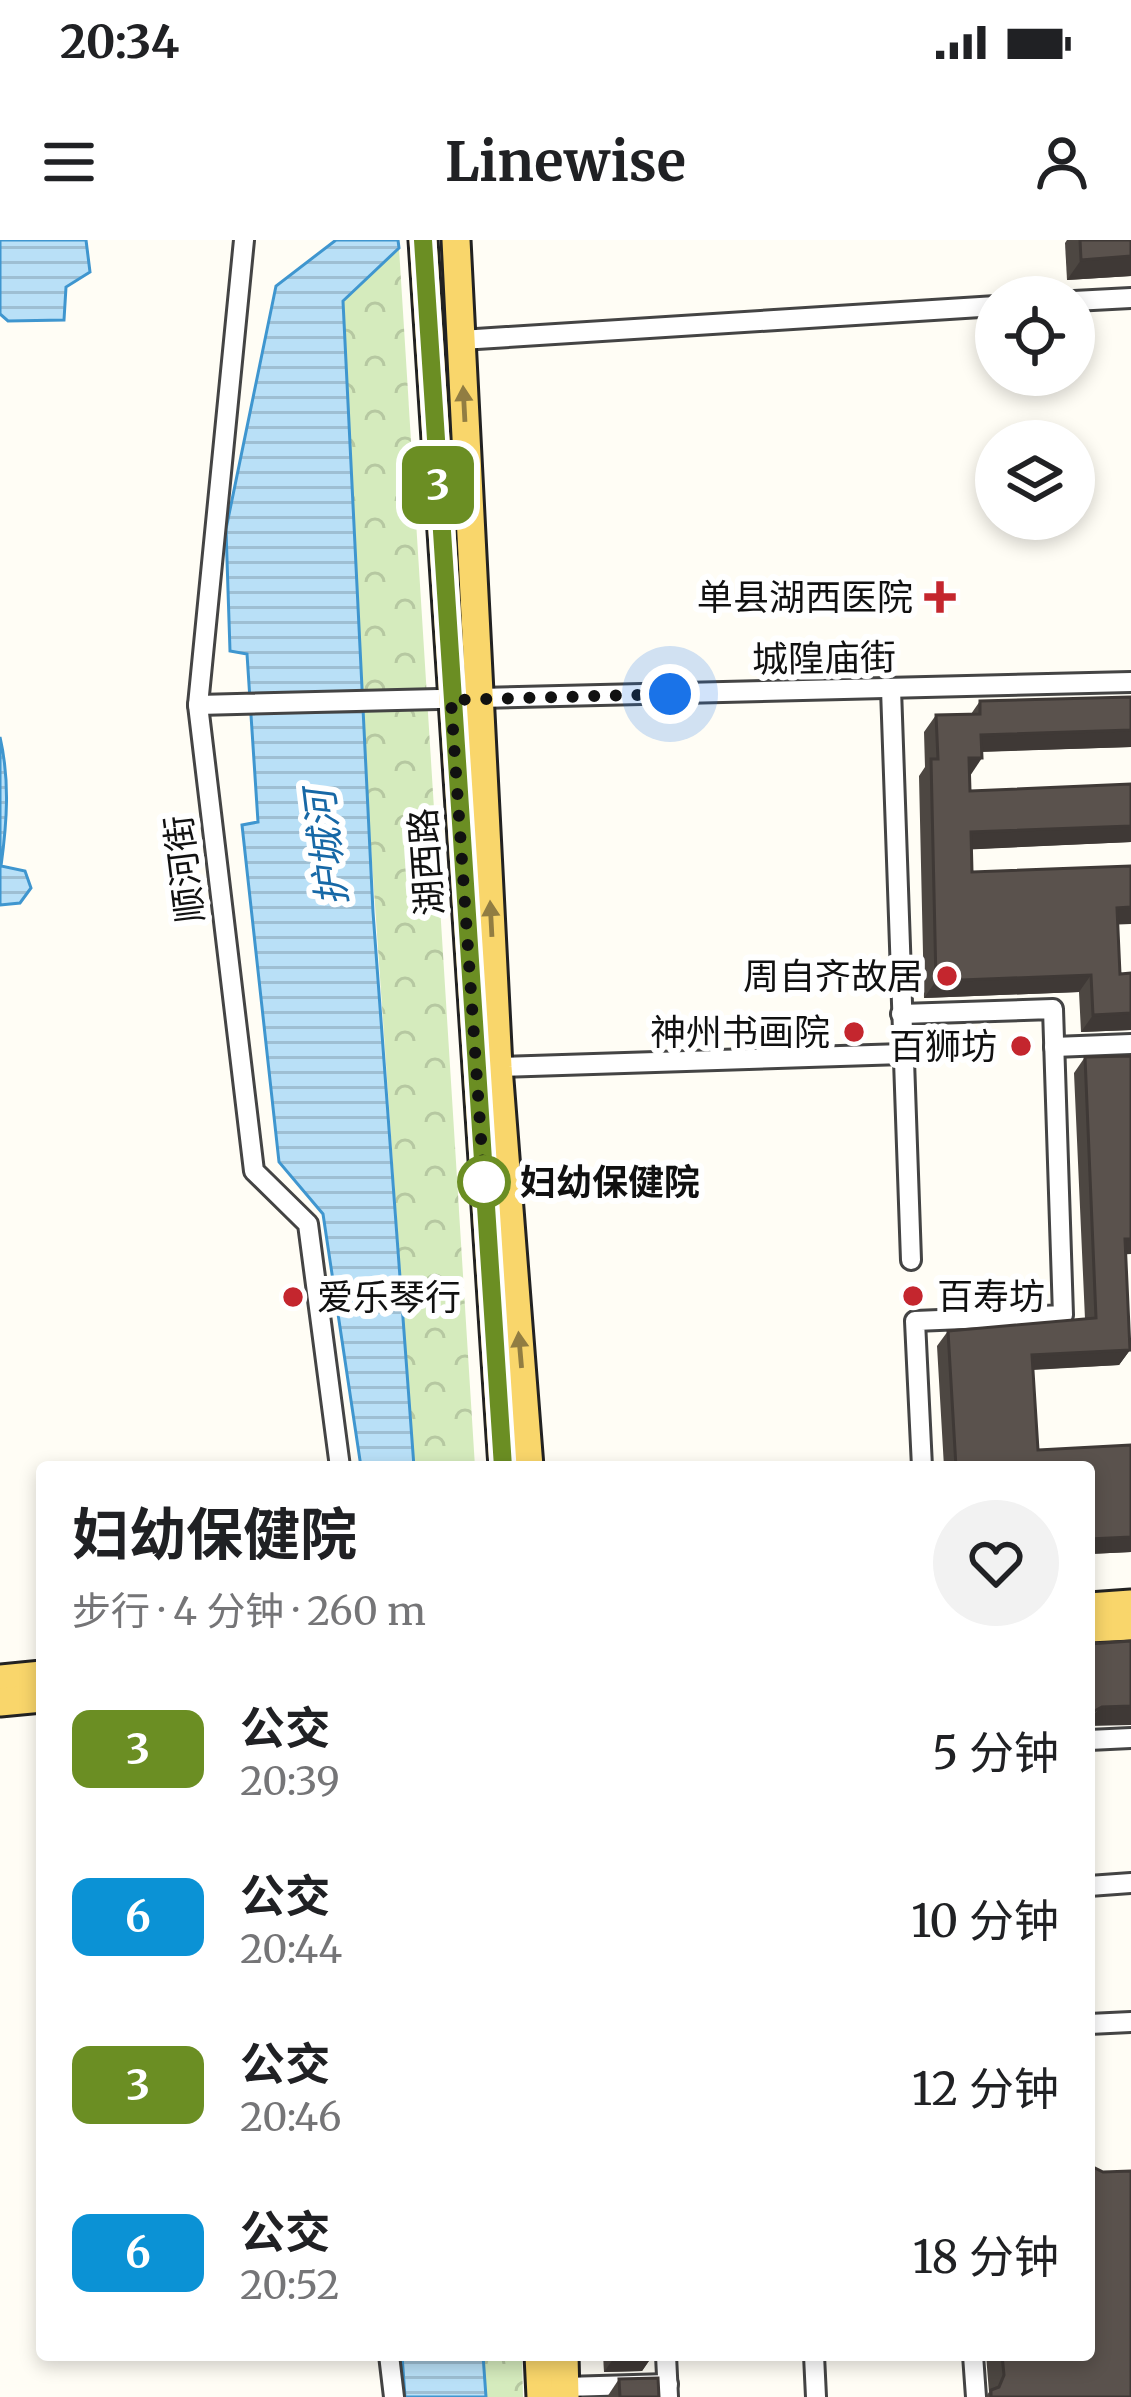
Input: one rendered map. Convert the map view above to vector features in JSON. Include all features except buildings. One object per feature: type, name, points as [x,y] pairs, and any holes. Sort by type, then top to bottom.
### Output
[{"type":"main road","name":"湖西路","points":[[456,245],[498,1067],[529,1461]]},
{"type":"main road","name":"湖西路","points":[[424,246],[503,1461]]},
{"type":"main road","points":[[1095,1606],[1131,1604]]},
{"type":"main road","points":[[1095,1628],[1131,1626]]},
{"type":"main road","points":[[0,1679],[36,1676]]},
{"type":"main road","points":[[0,1702],[36,1699]]},
{"type":"main road","points":[[542,2361],[557,2394]]},
{"type":"main road","points":[[557,2394],[563,2361]]},
{"type":"street","name":"顺河街","points":[[244,240],[198,705],[254,1171],[308,1223],[339,1461]]},
{"type":"street","points":[[1095,300],[1131,298]]},
{"type":"street","points":[[460,340],[975,307]]},
{"type":"street","name":"城隍庙街","points":[[198,705],[1131,682]]},
{"type":"street","points":[[891,689],[911,1260]]},
{"type":"street","points":[[902,1014],[1053,1009],[1063,1315],[915,1321],[922,1461]]},
{"type":"street","points":[[1054,1047],[1131,1044]]},
{"type":"street","points":[[498,1067],[903,1054]]},
{"type":"street","points":[[1095,1740],[1131,1738]]},
{"type":"street","points":[[1095,1886],[1131,1883]]},
{"type":"street","points":[[1095,2024],[1131,2023]]},
{"type":"street","points":[[390,2361],[394,2397]]},
{"type":"street","points":[[557,2394],[668,2391],[666,2361]]},
{"type":"street","points":[[814,2361],[816,2397]]},
{"type":"street","points":[[973,2361],[976,2397]]},
{"type":"green space","points":[[399,248],[475,1461],[414,1461],[357,646],[343,301]]},
{"type":"green space","points":[[483,2361],[522,2361],[523,2397],[486,2397]]},
{"type":"water","points":[[0,240],[86,240],[90,272],[66,287],[64,320],[8,321],[0,314]]},
{"type":"water","name":"护城河","points":[[336,240],[398,240],[399,248],[343,301],[373,912],[414,1461],[360,1461],[323,1214],[279,1162],[242,825],[258,822],[247,654],[230,651],[226,529],[276,286]]},
{"type":"water","points":[[0,737],[6,802],[1,866],[25,871],[31,888],[20,903],[0,905]]},
{"type":"water","points":[[402,2361],[483,2361],[486,2397],[405,2397]]},
{"type":"bus line","name":"3","points":[[423,240],[503,1461]]},
{"type":"place","name":"单县湖西医院","points":[[940,597]]},
{"type":"place","name":"周自齐故居","points":[[947,976]]},
{"type":"place","name":"神州书画院","points":[[854,1032]]},
{"type":"place","name":"百狮坊","points":[[1021,1046]]},
{"type":"place","name":"妇幼保健院","points":[[484,1182]]},
{"type":"place","name":"百寿坊","points":[[913,1296]]},
{"type":"place","name":"爱乐琴行","points":[[293,1297]]},
{"type":"route","points":[[484,1182],[451,700],[670,694]]}]
